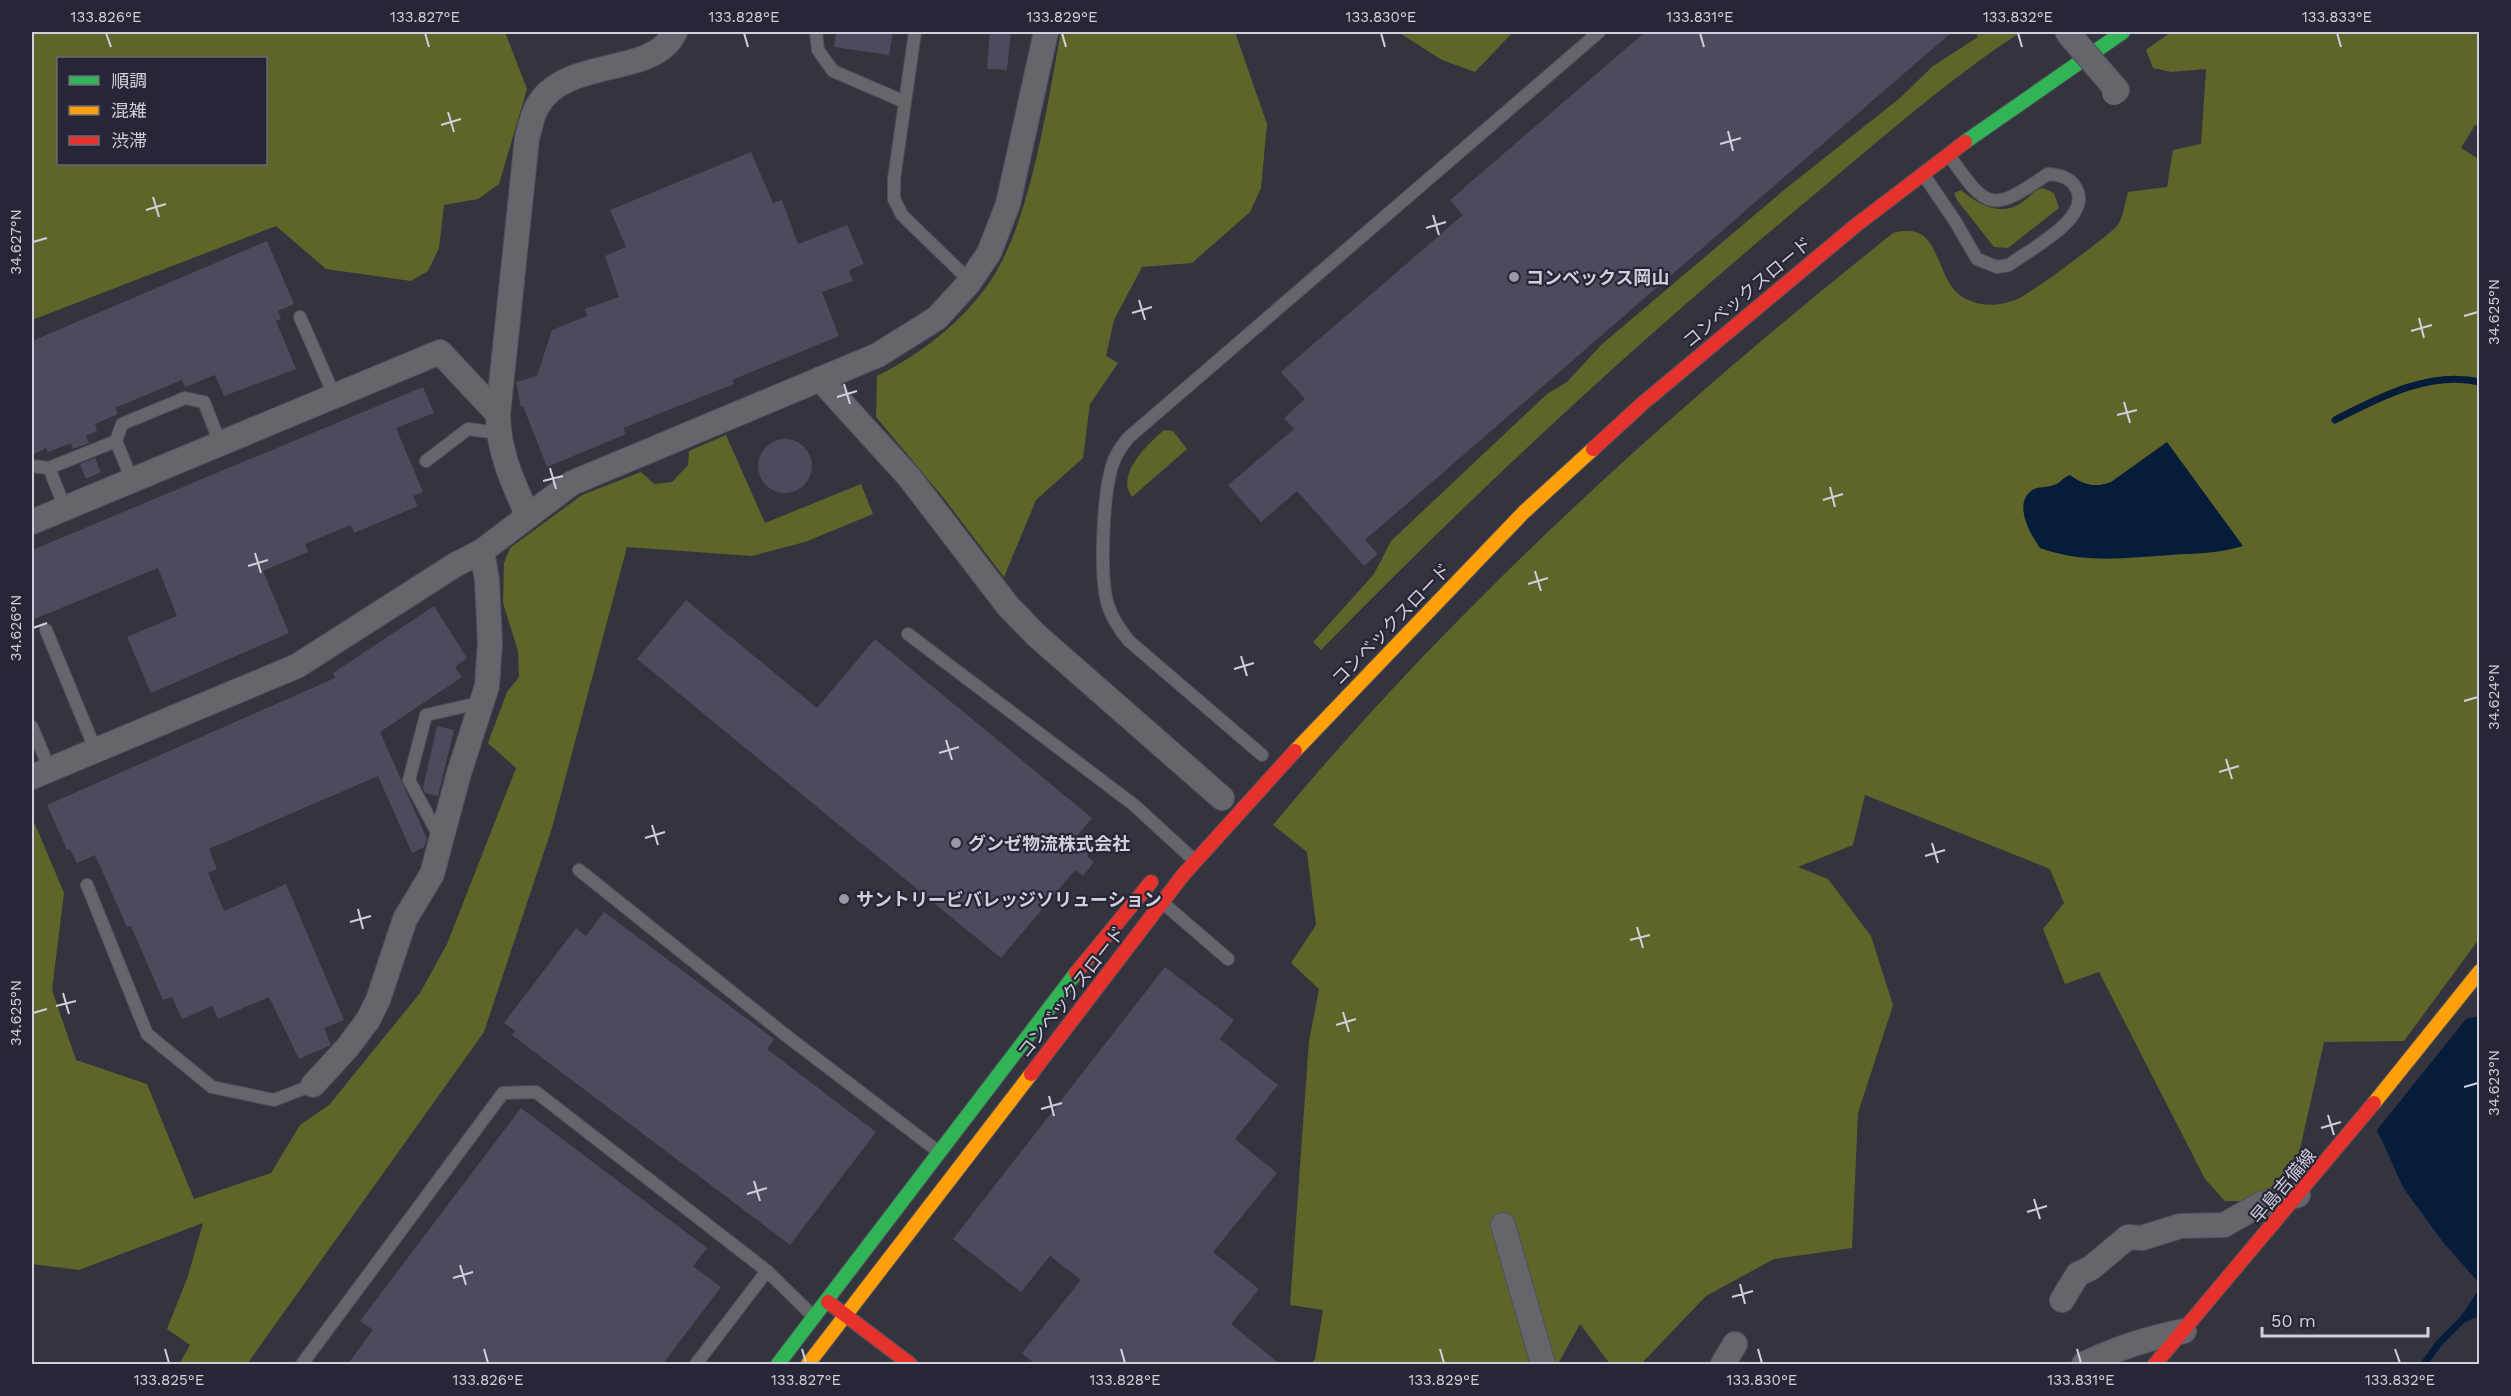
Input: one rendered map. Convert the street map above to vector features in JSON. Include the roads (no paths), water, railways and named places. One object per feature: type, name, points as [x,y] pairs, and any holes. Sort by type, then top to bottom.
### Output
[{"type":"street","points":[[528,516],[507,469],[498,424],[528,138],[537,107],[557,84],[659,51],[675,32]]},
{"type":"street","points":[[41,774],[297,666],[454,565],[482,550],[572,483],[878,355],[914,335],[937,318],[970,280],[989,253],[1008,204],[1046,32]]},
{"type":"street","points":[[2087,32],[2064,41],[2118,92]]},
{"type":"street","name":"コンベックスロード","points":[[808,1365],[1196,861],[1396,643],[1524,512],[1749,313],[1922,174],[2123,32]]},
{"type":"street","points":[[32,522],[440,352],[498,424]]},
{"type":"street","points":[[820,379],[909,477],[1008,606],[1036,635],[1223,797]]},
{"type":"street","points":[[313,1085],[347,1048],[378,1000],[401,930],[432,874],[459,772],[487,686],[490,643],[487,580],[482,550]]},
{"type":"street","name":"コンベックスロード","points":[[778,1365],[1067,984],[1160,872]]},
{"type":"street","name":"早島吉備線","points":[[2155,1365],[2298,1195],[2480,970]]},
{"type":"street","points":[[2062,1300],[2078,1274],[2091,1268],[2128,1237],[2142,1238],[2180,1226],[2224,1225],[2261,1204],[2298,1195]]},
{"type":"street","points":[[1503,1225],[1543,1365]]},
{"type":"street","points":[[827,1302],[910,1365]]},
{"type":"street","points":[[2084,1365],[2145,1338],[2184,1331]]},
{"type":"lane","points":[[816,32],[818,50],[833,71],[905,102]]},
{"type":"lane","points":[[915,32],[894,179],[894,199],[902,215],[970,280]]},
{"type":"lane","points":[[1262,755],[1129,641],[1116,625],[1108,605],[1103,579],[1108,482],[1118,450],[1128,438],[1599,32]]},
{"type":"lane","points":[[1922,174],[1955,220],[1977,259],[1986,265],[1997,267],[2009,264],[2071,220],[2080,207],[2079,194],[2073,183],[2063,176],[2048,174],[2011,200],[1992,201],[1972,189],[1948,154]]},
{"type":"lane","points":[[300,317],[334,395]]},
{"type":"lane","points":[[132,480],[116,441],[122,424],[185,398],[204,402],[220,443]]},
{"type":"lane","points":[[426,460],[468,429],[498,424]]},
{"type":"lane","points":[[32,466],[48,468],[116,441]]},
{"type":"lane","points":[[48,468],[65,508]]},
{"type":"lane","points":[[46,630],[96,751]]},
{"type":"lane","points":[[908,634],[1134,805],[1196,861]]},
{"type":"lane","points":[[441,839],[409,780],[426,715],[483,702]]},
{"type":"lane","points":[[32,727],[41,774]]},
{"type":"lane","points":[[579,870],[788,1036],[959,1167]]},
{"type":"lane","points":[[87,885],[147,1034],[212,1087],[274,1100],[313,1085]]},
{"type":"lane","points":[[1146,888],[1228,959]]},
{"type":"lane","points":[[302,1365],[503,1093],[536,1092],[767,1271],[831,1334]]},
{"type":"lane","points":[[696,1365],[767,1271]]},
{"type":"water","points":[[2167,442],[2243,546],[2207,553],[2105,559],[2073,556],[2040,548],[2025,520],[2024,504],[2031,491],[2056,484],[2070,475],[2090,485],[2111,482]]},
{"type":"water","points":[[2480,1016],[2479,1283],[2443,1242],[2404,1189],[2377,1130],[2466,1019]]},
{"type":"water","points":[[2479,1289],[2479,1316],[2465,1322],[2458,1321]]},
{"type":"waterway","points":[[2335,420],[2387,395],[2423,383],[2461,379],[2480,382]]},
{"type":"waterway","points":[[2424,1364],[2439,1343],[2465,1317]]},
{"type":"place","name":"コンベックス岡山","points":[[1514,277]]},
{"type":"place","name":"グンゼ物流株式会社","points":[[956,843]]},
{"type":"place","name":"サントリービバレッジソリューション","points":[[844,899]]}]
